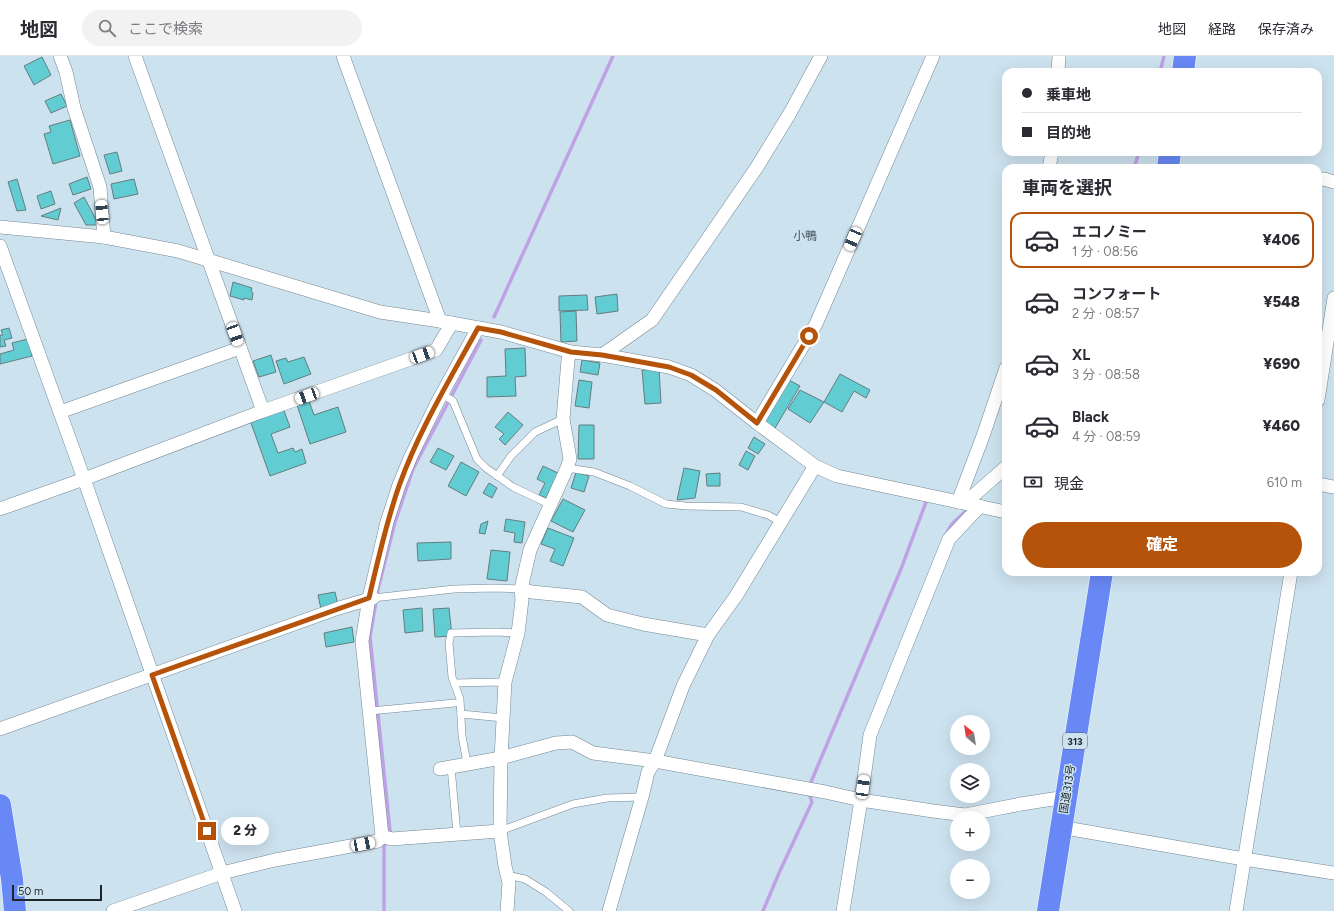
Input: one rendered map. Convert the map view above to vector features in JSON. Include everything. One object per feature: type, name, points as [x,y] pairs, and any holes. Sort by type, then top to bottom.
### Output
[{"type":"highway","points":[[1183,68],[1185,56]]},
{"type":"highway","name":"国道313号","points":[[1048,911],[1060,827],[1101,576]]},
{"type":"highway","points":[[0,805],[12,879],[15,911]]},
{"type":"highway","points":[[0,857],[6,911]]},
{"type":"street","points":[[60,56],[66,72],[74,108],[100,187],[104,237]]},
{"type":"street","points":[[135,56],[263,411]]},
{"type":"street","points":[[0,509],[84,479],[263,411],[436,350],[446,322],[343,56]]},
{"type":"street","points":[[602,355],[652,320],[757,167],[790,113],[821,56]]},
{"type":"street","points":[[757,423],[816,324],[933,56]]},
{"type":"street","points":[[1058,68],[1059,56]]},
{"type":"street","points":[[1322,179],[1334,182]]},
{"type":"street","points":[[0,227],[104,237],[178,251],[380,312],[501,332],[571,352],[602,355],[669,367],[691,375],[716,390],[757,423],[815,466],[837,476],[1002,511]]},
{"type":"street","points":[[0,246],[84,479],[235,911]]},
{"type":"street","points":[[1322,374],[1334,298]]},
{"type":"street","points":[[387,838],[362,641],[374,598],[387,522],[399,485],[411,456],[448,398],[478,328]]},
{"type":"street","points":[[60,412],[240,348]]},
{"type":"street","points":[[507,911],[509,883],[500,831],[501,758],[505,683],[518,634],[522,600],[521,589],[530,550],[568,468],[570,459],[563,419],[568,360],[571,352]]},
{"type":"street","points":[[961,502],[1002,380]]},
{"type":"street","points":[[609,911],[648,772],[655,761],[683,686],[708,635],[736,596],[815,466]]},
{"type":"street","points":[[961,502],[1002,470]]},
{"type":"street","points":[[1322,484],[1334,486]]},
{"type":"street","points":[[843,911],[856,799],[870,735],[949,539],[980,506]]},
{"type":"street","points":[[1236,911],[1290,576]]},
{"type":"street","points":[[521,589],[532,592],[582,597],[607,615],[643,624],[708,635]]},
{"type":"street","points":[[0,728],[374,598]]},
{"type":"street","points":[[445,768],[501,758],[556,743],[572,742],[593,753],[655,761],[856,799],[965,815],[1066,797]]},
{"type":"street","points":[[1060,827],[1334,873]]},
{"type":"street","points":[[113,911],[222,873],[275,860],[378,841],[387,838],[500,831]]},
{"type":"lane","points":[[448,398],[477,459],[513,487],[551,505]]},
{"type":"lane","points":[[497,476],[511,456],[535,432],[563,419]]},
{"type":"lane","points":[[568,468],[594,472],[630,486],[666,504],[740,507],[768,515],[781,522]]},
{"type":"lane","points":[[374,598],[454,589],[521,589]]},
{"type":"lane","points":[[467,763],[462,736],[460,699],[452,677],[449,643],[451,633],[496,632],[518,634]]},
{"type":"lane","points":[[454,683],[505,683]]},
{"type":"lane","points":[[372,711],[455,703]]},
{"type":"lane","points":[[462,714],[503,718]]},
{"type":"lane","points":[[445,768],[457,834]]},
{"type":"lane","points":[[500,831],[573,804],[607,798],[642,797]]},
{"type":"lane","points":[[507,875],[525,879],[546,892],[569,911]]},
{"type":"building","points":[[42,57],[51,75],[34,85],[24,66]]},
{"type":"building","points":[[61,94],[67,106],[51,113],[45,101]]},
{"type":"building","points":[[70,120],[80,156],[53,164],[44,134],[51,132],[49,126]]},
{"type":"building","points":[[117,152],[122,171],[110,174],[104,155]]},
{"type":"building","points":[[87,177],[91,189],[73,195],[69,184]]},
{"type":"building","points":[[17,179],[26,210],[17,211],[8,182]]},
{"type":"building","points":[[134,179],[138,194],[114,199],[111,184]]},
{"type":"building","points":[[51,191],[55,204],[41,209],[37,196]]},
{"type":"building","points":[[84,197],[99,225],[86,225],[74,203]]},
{"type":"building","points":[[61,208],[58,220],[41,216]]},
{"type":"building","points":[[233,282],[252,288],[252,300],[244,298],[244,300],[230,296]]},
{"type":"building","points":[[617,294],[618,311],[597,314],[595,297]]},
{"type":"building","points":[[587,295],[588,310],[559,311],[559,296]]},
{"type":"building","points":[[576,311],[577,341],[561,342],[560,312]]},
{"type":"building","points":[[9,328],[12,338],[4,340],[6,346],[0,347],[0,335],[3,335],[1,330]]},
{"type":"building","points":[[28,339],[32,356],[0,364],[0,354],[14,350],[12,343]]},
{"type":"building","points":[[525,348],[526,376],[515,377],[516,396],[487,397],[487,377],[506,376],[505,349]]},
{"type":"building","points":[[271,355],[276,372],[259,377],[253,361]]},
{"type":"building","points":[[304,357],[311,374],[284,384],[276,361],[286,358],[288,362]]},
{"type":"building","points":[[582,360],[600,363],[598,375],[580,372]]},
{"type":"building","points":[[659,369],[661,403],[645,404],[642,370]]},
{"type":"building","points":[[840,374],[870,390],[866,398],[854,391],[842,412],[824,402]]},
{"type":"building","points":[[579,380],[592,382],[589,408],[575,406]]},
{"type":"building","points":[[789,380],[800,386],[775,428],[764,421]]},
{"type":"building","points":[[800,390],[824,402],[810,423],[788,409]]},
{"type":"building","points":[[309,401],[314,415],[338,407],[346,432],[310,444],[297,405]]},
{"type":"building","points":[[283,408],[290,427],[271,434],[278,453],[293,448],[295,452],[302,449],[306,463],[270,476],[250,420]]},
{"type":"building","points":[[508,412],[523,425],[505,445],[499,439],[504,434],[495,427]]},
{"type":"building","points":[[579,425],[594,425],[594,459],[578,459]]},
{"type":"building","points":[[754,437],[765,444],[758,454],[748,448]]},
{"type":"building","points":[[438,448],[454,456],[446,470],[430,462]]},
{"type":"building","points":[[746,451],[755,456],[748,470],[739,465]]},
{"type":"building","points":[[461,462],[479,472],[466,496],[448,486]]},
{"type":"building","points":[[543,466],[558,473],[546,498],[539,495],[545,483],[537,479]]},
{"type":"building","points":[[684,468],[700,471],[695,498],[677,500]]},
{"type":"building","points":[[576,472],[589,476],[584,492],[571,488]]},
{"type":"building","points":[[720,473],[720,486],[707,486],[706,474]]},
{"type":"building","points":[[489,483],[497,488],[492,498],[483,493]]},
{"type":"building","points":[[563,499],[585,510],[573,532],[551,521]]},
{"type":"building","points":[[506,519],[525,522],[522,543],[514,542],[515,533],[504,531]]},
{"type":"building","points":[[488,521],[485,534],[479,533],[481,524]]},
{"type":"building","points":[[548,528],[574,538],[563,566],[550,561],[555,549],[541,544]]},
{"type":"building","points":[[451,542],[451,559],[418,561],[417,543]]},
{"type":"building","points":[[491,550],[510,552],[507,581],[487,579]]},
{"type":"building","points":[[335,592],[338,605],[321,609],[318,595]]},
{"type":"building","points":[[422,608],[423,631],[405,633],[403,610]]},
{"type":"building","points":[[449,608],[452,636],[435,637],[433,609]]},
{"type":"building","points":[[352,627],[354,642],[326,647],[324,633]]},
{"type":"waterway","points":[[494,317],[613,56]]},
{"type":"waterway","points":[[1161,68],[1164,56]]},
{"type":"waterway","points":[[1135,164],[1138,156]]},
{"type":"waterway","points":[[389,835],[390,831],[370,637],[378,589],[395,522],[413,469],[481,340]]},
{"type":"waterway","points":[[811,782],[901,569],[926,502]]},
{"type":"waterway","points":[[945,536],[952,524],[968,509]]},
{"type":"waterway","points":[[763,911],[812,802],[810,796]]},
{"type":"waterway","points":[[384,911],[384,846],[386,841]]},
{"type":"district","name":"小鴨","points":[[805,236]]},
{"type":"route","points":[[207,831],[152,675],[369,598],[387,522],[399,485],[411,456],[438,401],[478,328],[501,332],[571,352],[602,355],[669,367],[691,375],[716,390],[757,423],[809,336]]}]
